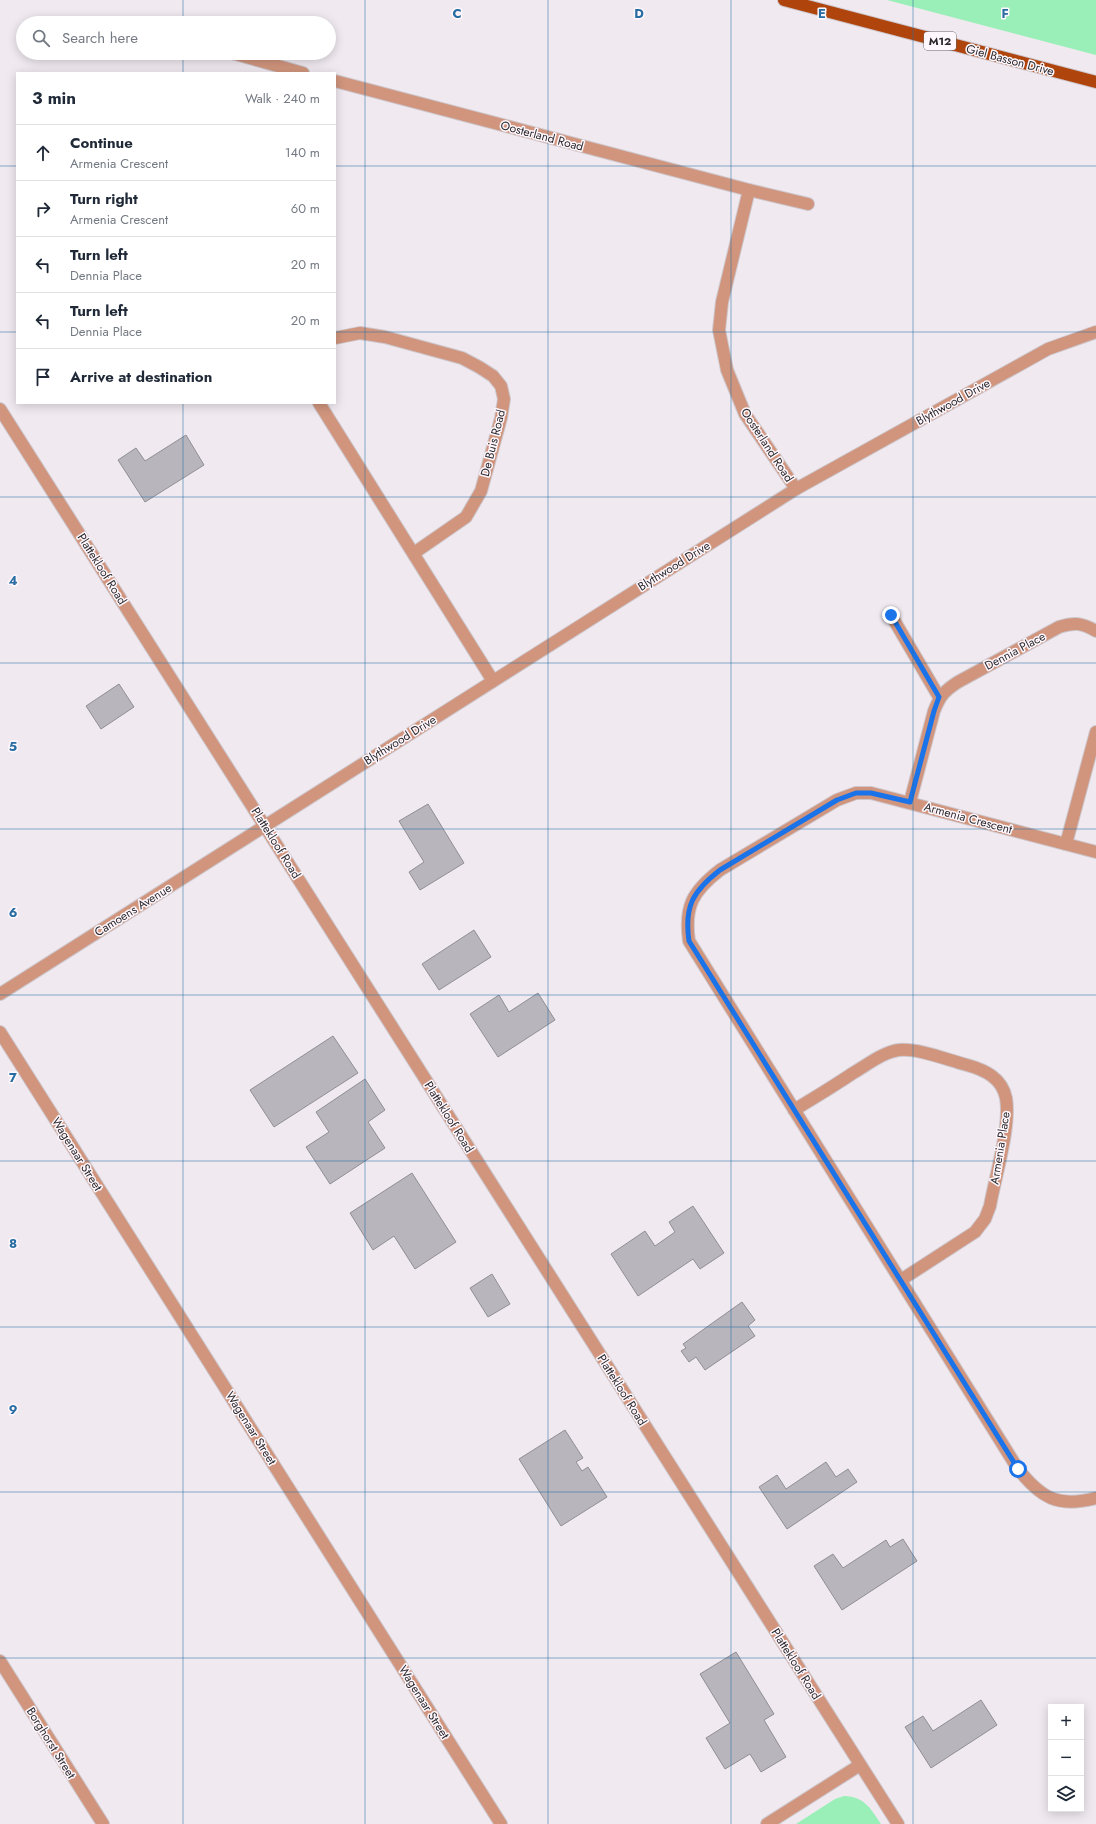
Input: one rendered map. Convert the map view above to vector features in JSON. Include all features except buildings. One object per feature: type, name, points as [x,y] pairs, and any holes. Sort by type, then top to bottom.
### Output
[{"type":"main road","name":"Giel Basson Drive","points":[[784,0],[1096,82]]},
{"type":"street","points":[[246,60],[261,68],[295,72]]},
{"type":"street","name":"Oosterland Road","points":[[336,81],[749,190],[808,204]]},
{"type":"street","name":"Oosterland Road","points":[[749,190],[722,302],[719,330],[727,370],[745,414],[796,489]]},
{"type":"street","name":"Blythwood Drive","points":[[265,826],[796,489],[1048,349],[1096,332]]},
{"type":"street","name":"De Buis Road","points":[[336,338],[360,333],[385,337],[462,358],[493,376],[501,386],[504,400],[501,418],[481,491],[466,517],[414,553]]},
{"type":"street","points":[[320,404],[493,681]]},
{"type":"street","name":"Plattekloof Road","points":[[0,409],[898,1824]]},
{"type":"street","points":[[891,615],[939,697],[910,802]]},
{"type":"street","name":"Dennia Place","points":[[939,697],[958,682],[1059,627],[1072,623],[1086,626],[1096,631]]},
{"type":"street","points":[[1066,844],[1096,732]]},
{"type":"street","name":"Armenia Crescent","points":[[1096,852],[910,802],[871,793],[856,793],[837,800],[720,870],[704,882],[693,896],[689,908],[687,924],[689,941],[1018,1469],[1032,1487],[1047,1498],[1065,1502],[1082,1502],[1096,1498]]},
{"type":"street","name":"Camoens Avenue","points":[[0,994],[265,826]]},
{"type":"street","name":"Wagenaar Street","points":[[0,1032],[501,1824]]},
{"type":"street","name":"Armenia Place","points":[[794,1110],[874,1061],[888,1053],[899,1050],[915,1051],[976,1068],[990,1074],[1000,1083],[1006,1098],[1007,1118],[990,1206],[985,1219],[975,1232],[901,1280]]},
{"type":"street","name":"Borghorst Street","points":[[0,1661],[103,1824]]},
{"type":"street","points":[[767,1824],[860,1765]]},
{"type":"green space","points":[[887,0],[1096,0],[1096,55]]},
{"type":"green space","points":[[844,1796],[857,1799],[866,1804],[881,1824],[796,1824],[835,1799]]},
{"type":"route","points":[[891,615],[939,697],[910,802],[871,793],[856,793],[837,800],[720,870],[704,882],[693,896],[689,908],[687,924],[689,941],[1018,1469]]}]
